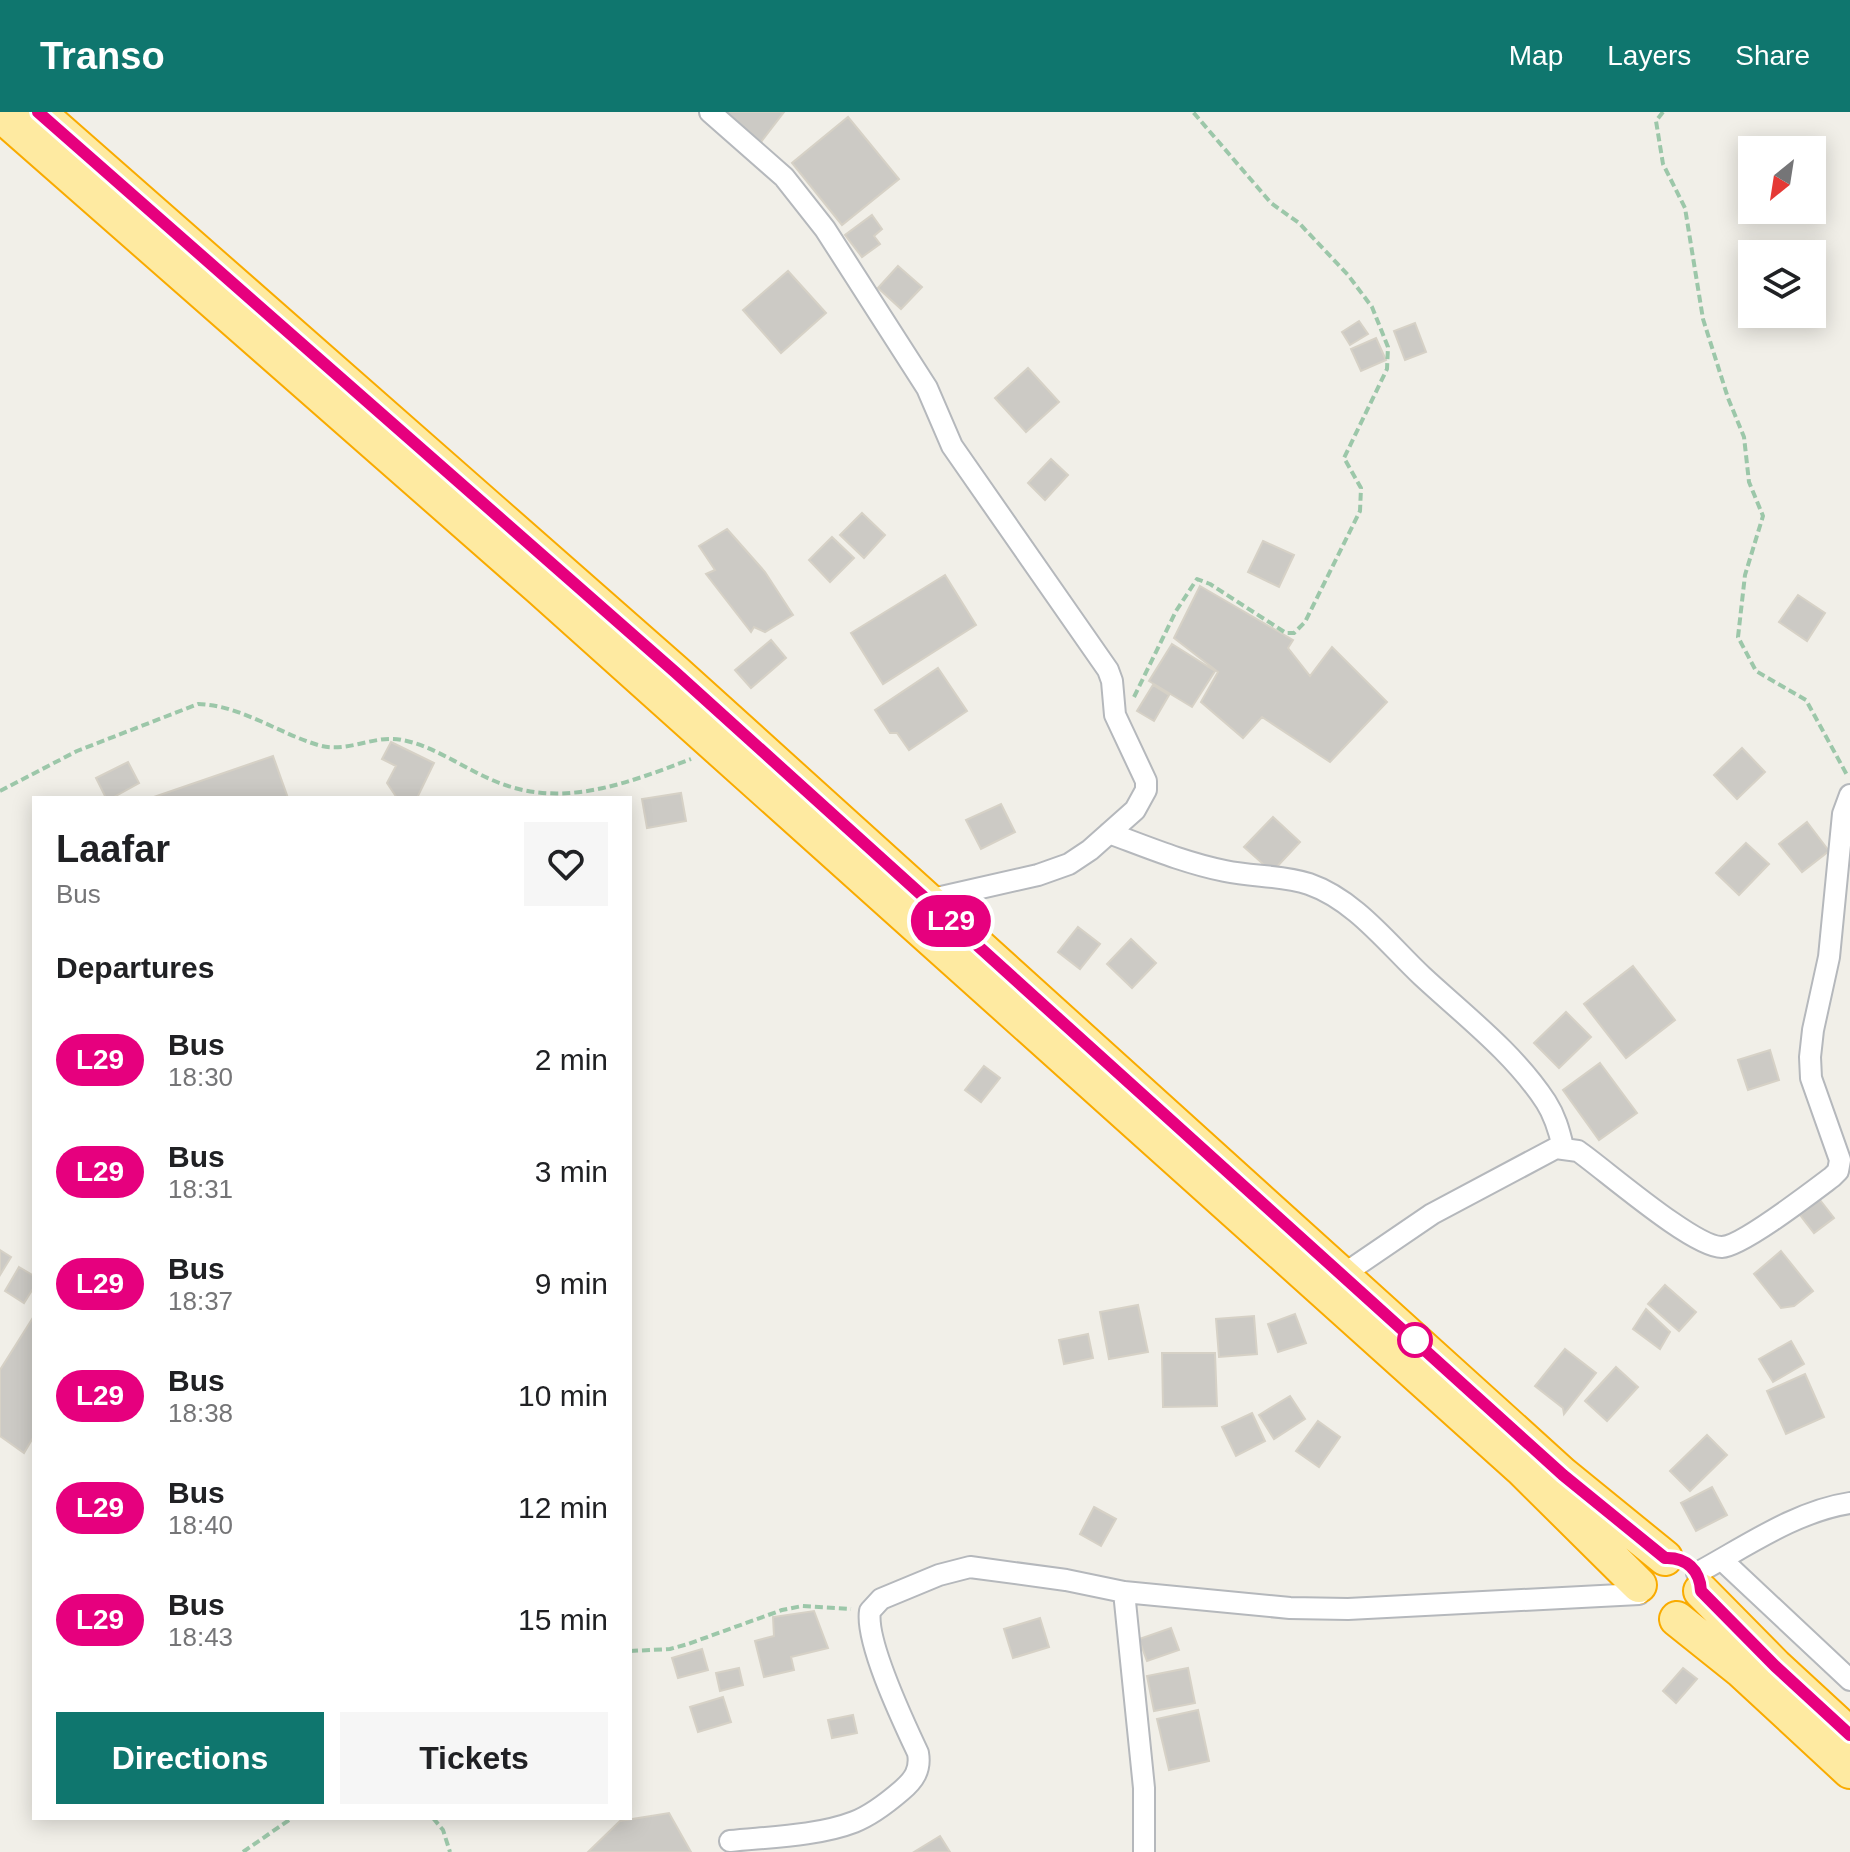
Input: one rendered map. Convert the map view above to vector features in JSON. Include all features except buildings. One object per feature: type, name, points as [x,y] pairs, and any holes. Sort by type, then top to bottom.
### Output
[{"type":"highway","points":[[38,112],[663,662],[1563,1475],[1665,1558],[1683,1561],[1707,1575],[1775,1666],[1850,1735]]},
{"type":"highway","points":[[0,114],[719,748],[1521,1468],[1639,1590],[1643,1604],[1657,1617],[1677,1619],[1742,1671],[1850,1771]]},
{"type":"highway","points":[[1639,1590],[1648,1567],[1665,1558]]},
{"type":"highway","points":[[1677,1619],[1694,1609],[1707,1575]]},
{"type":"street","points":[[710,112],[784,177],[825,229],[927,388],[952,446],[1108,670],[1112,681],[1113,707],[1146,781],[1146,790],[1135,810],[1069,864],[1038,875],[928,900]]},
{"type":"street","points":[[1344,1274],[1432,1214],[1548,1151],[1563,1147],[1578,1151],[1670,1220],[1709,1245],[1719,1247],[1745,1237],[1838,1171],[1840,1160],[1811,1078],[1810,1057],[1829,957],[1843,814],[1850,795]]},
{"type":"street","points":[[1109,833],[1222,871],[1311,884],[1334,897],[1360,915],[1491,1038],[1544,1099],[1555,1116],[1563,1147]]},
{"type":"street","points":[[1850,1503],[1832,1505],[1806,1515],[1707,1575],[1850,1680]]},
{"type":"street","points":[[730,1841],[797,1834],[853,1822],[886,1803],[915,1777],[920,1763],[918,1753],[888,1687],[869,1623],[870,1611],[881,1599],[939,1575],[970,1567],[1066,1580],[1124,1592],[1290,1608],[1348,1609],[1639,1590]]},
{"type":"street","points":[[1124,1592],[1144,1788],[1144,1852]]},
{"type":"path","points":[[1119,724],[1176,611],[1197,579],[1210,584],[1286,633],[1294,633],[1305,622],[1360,511],[1361,488],[1344,458],[1387,369],[1389,358],[1388,347],[1372,307],[1348,275],[1299,223],[1271,203],[1193,112]]},
{"type":"path","points":[[1663,112],[1656,121],[1663,164],[1685,208],[1703,319],[1744,437],[1749,482],[1763,516],[1745,575],[1738,637],[1756,671],[1806,700],[1844,766],[1850,785]]},
{"type":"path","points":[[0,791],[77,751],[198,704],[229,709],[322,746],[342,748],[388,738],[408,741],[497,783],[522,791],[554,795],[610,788],[719,748]]},
{"type":"path","points":[[632,1651],[670,1649],[802,1606],[870,1611]]},
{"type":"path","points":[[243,1852],[289,1820]]},
{"type":"path","points":[[435,1820],[443,1830],[450,1852]]},
{"type":"bus line","name":"L29","points":[[38,112],[675,672],[1563,1475],[1665,1558],[1674,1558],[1691,1566],[1701,1582],[1701,1591],[1775,1666],[1850,1735]]}]
